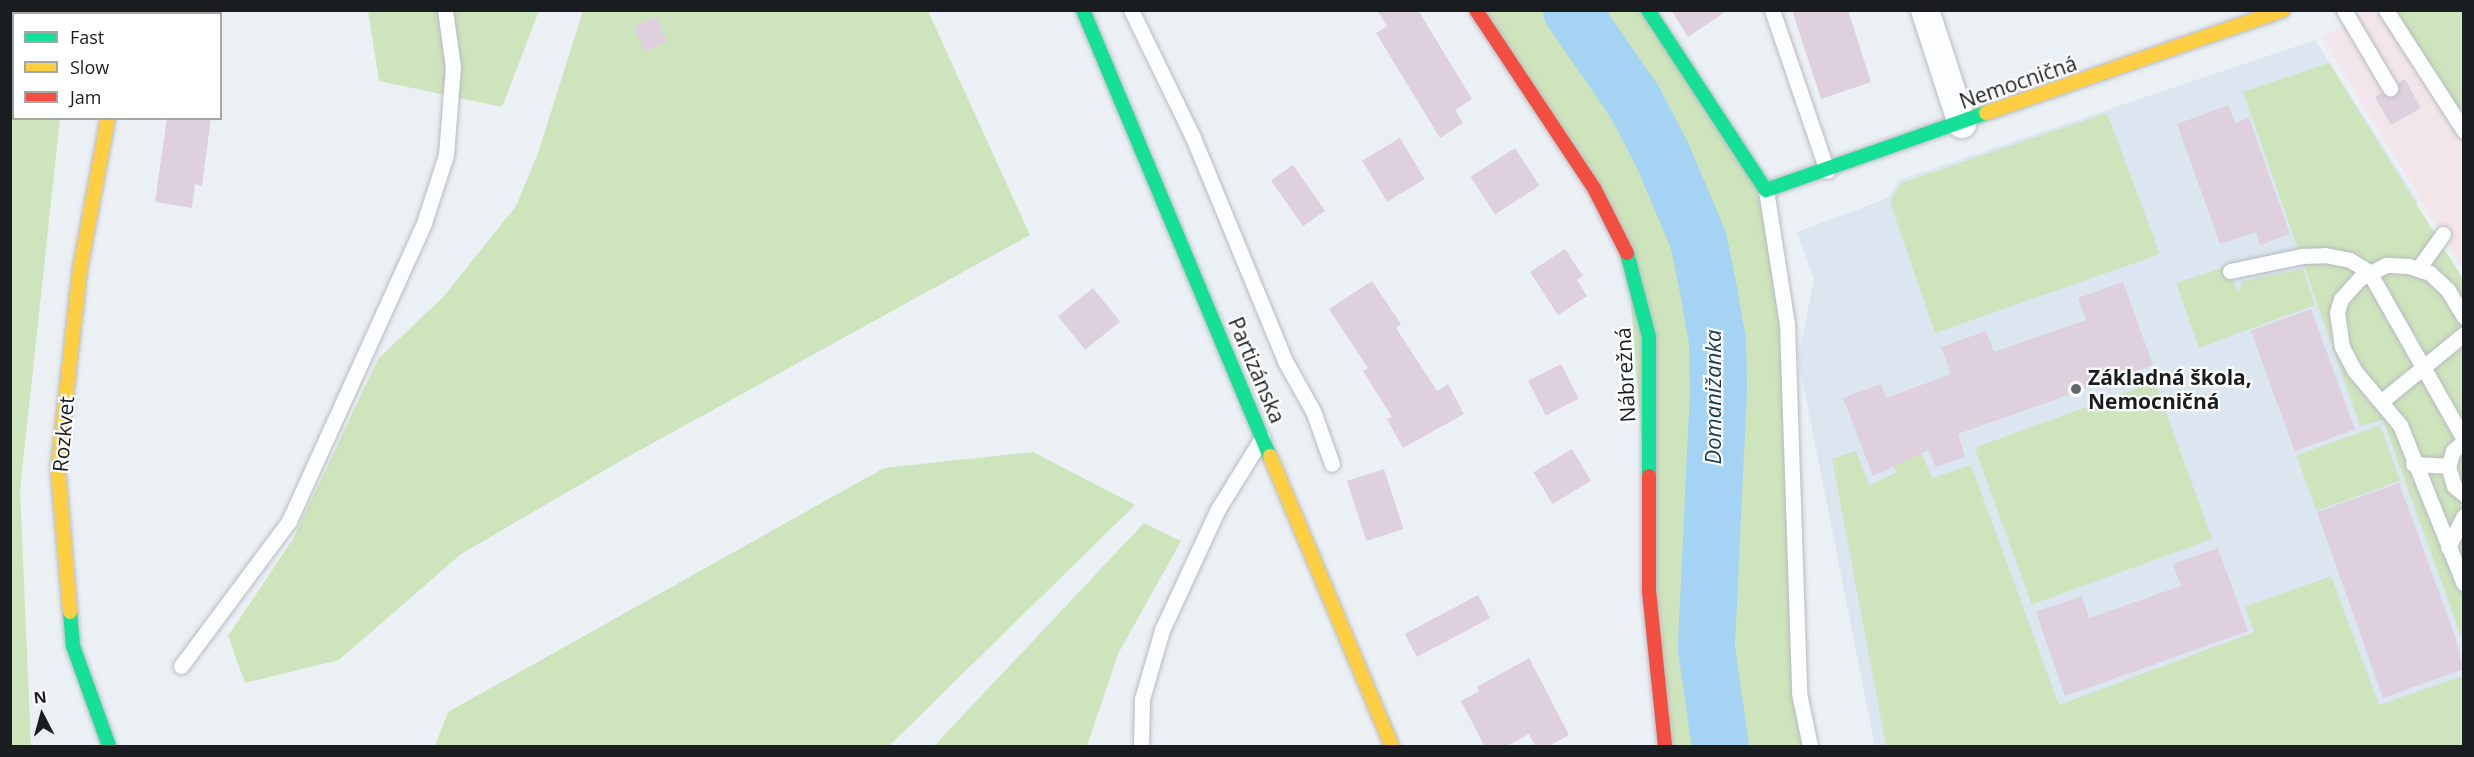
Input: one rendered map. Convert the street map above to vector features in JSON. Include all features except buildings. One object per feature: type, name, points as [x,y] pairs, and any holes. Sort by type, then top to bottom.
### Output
[{"type":"street","name":"Partizánska","points":[[1083,10],[1392,747]]},
{"type":"street","name":"Nábrežná","points":[[1476,10],[1594,188],[1627,251],[1648,337],[1649,591],[1665,747]]},
{"type":"street","points":[[1648,10],[1766,190]]},
{"type":"street","points":[[1925,10],[1962,124]]},
{"type":"street","name":"Nemocničná","points":[[1766,190],[1962,124],[2283,10]]},
{"type":"street","name":"Rozkvet","points":[[108,120],[80,269],[58,468],[73,646],[109,747]]},
{"type":"lane","points":[[182,666],[289,521],[424,223],[446,155],[453,67],[446,10]]},
{"type":"lane","points":[[1131,10],[1192,135],[1285,361],[1313,411],[1332,464]]},
{"type":"lane","points":[[1772,10],[1827,171]]},
{"type":"lane","points":[[2344,10],[2390,88]]},
{"type":"lane","points":[[2386,10],[2463,131]]},
{"type":"lane","points":[[1766,190],[1787,324],[1799,693],[1810,747]]},
{"type":"lane","points":[[2418,269],[2443,234]]},
{"type":"lane","points":[[2230,271],[2302,256],[2325,255],[2350,260],[2369,272],[2463,440],[2452,451],[2448,466],[2454,486],[2463,494]]},
{"type":"lane","points":[[2463,317],[2448,290],[2430,273],[2386,265],[2369,272],[2345,293],[2337,312],[2342,347],[2354,370],[2383,400],[2400,425],[2413,464],[2463,584]]},
{"type":"lane","points":[[2383,400],[2463,334]]},
{"type":"lane","points":[[1141,747],[1142,699],[1162,630],[1218,509],[1262,438]]},
{"type":"lane","points":[[2413,464],[2448,466]]},
{"type":"lane","points":[[2448,547],[2463,516]]},
{"type":"shaded area","points":[[2368,11],[2463,11],[2463,269],[2322,37]]},
{"type":"shaded area","name":"Základná škola, Nemocničná","points":[[2315,40],[2418,201],[2360,426],[2383,420],[2463,642],[2463,746],[1875,746],[1798,359],[1814,280],[1797,232],[1888,198],[1899,180]]},
{"type":"green space","points":[[10,11],[71,11],[12,12],[12,120],[60,120],[20,490],[31,746],[10,746]]},
{"type":"green space","points":[[368,11],[539,11],[502,107],[379,81]]},
{"type":"green space","points":[[583,11],[928,11],[1030,235],[624,459],[461,554],[339,660],[245,683],[228,636],[293,539],[378,359],[444,296],[516,206],[538,153]]},
{"type":"green space","points":[[1476,11],[1648,11],[1766,190],[1787,324],[1799,693],[1810,746],[1665,746],[1627,251]]},
{"type":"green space","points":[[2396,11],[2463,11],[2463,106],[2457,111]]},
{"type":"green space","points":[[2329,63],[2463,279],[2463,642],[2383,420],[2360,426],[2243,92]]},
{"type":"green space","points":[[2107,113],[2160,254],[1935,333],[1890,202],[1901,183]]},
{"type":"green space","points":[[2228,266],[2238,292],[2243,281],[2303,269],[2315,305],[2199,348],[2176,283]]},
{"type":"green space","points":[[2155,382],[2212,539],[2032,605],[1975,448]]},
{"type":"green space","points":[[2380,425],[2400,480],[2317,511],[2296,455]]},
{"type":"green space","points":[[1920,449],[1932,478],[1971,465],[2059,705],[2254,632],[2245,607],[2331,576],[2379,705],[2463,676],[2463,746],[1886,746],[1832,459],[1856,451],[1869,485],[1896,473],[1892,459]]},
{"type":"green space","points":[[1033,452],[1135,505],[889,746],[435,746],[448,712],[884,468]]},
{"type":"green space","points":[[1144,523],[1181,541],[1118,654],[1087,746],[934,746]]},
{"type":"waterway","name":"Domanižanka","points":[[1571,10],[1634,101],[1663,157],[1698,240],[1707,284],[1717,341],[1718,389],[1706,648],[1720,746]]},
{"type":"traffic: fast","points":[[1083,10],[1270,456]]},
{"type":"traffic: fast","points":[[1648,10],[1766,190],[1986,113]]},
{"type":"traffic: fast","points":[[1627,253],[1649,337],[1649,476]]},
{"type":"traffic: fast","points":[[70,612],[73,646],[109,746]]},
{"type":"traffic: slow","points":[[1986,113],[2283,10]]},
{"type":"traffic: slow","points":[[70,612],[58,468],[80,269],[108,120]]},
{"type":"traffic: slow","points":[[1270,456],[1392,746]]},
{"type":"traffic: jam","points":[[1476,10],[1594,188],[1627,253]]},
{"type":"traffic: jam","points":[[1649,476],[1649,591],[1665,746]]},
{"type":"place","name":"Základná škola, Nemocničná","points":[[2076,389]]}]
